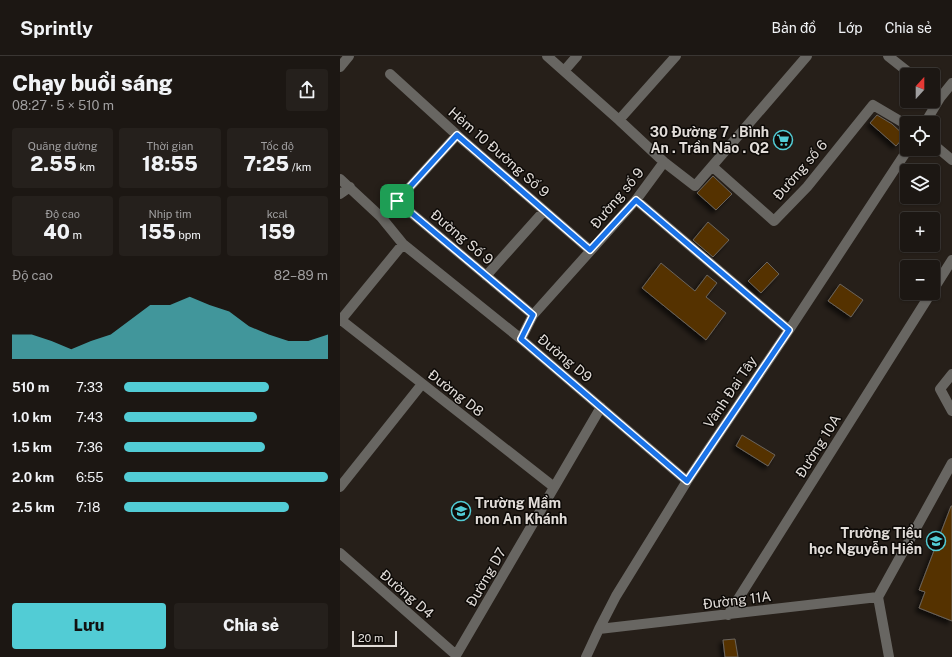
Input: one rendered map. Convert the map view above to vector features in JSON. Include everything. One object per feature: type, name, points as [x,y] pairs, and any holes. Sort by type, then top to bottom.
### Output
[{"type":"street","points":[[340,67],[349,56]]},
{"type":"street","points":[[547,56],[664,162],[695,186],[713,167],[807,56]]},
{"type":"street","points":[[564,71],[577,56]]},
{"type":"street","points":[[619,120],[676,56]]},
{"type":"street","points":[[888,56],[903,68]]},
{"type":"street","name":"Hẻm 10 Đường Số 9","points":[[390,74],[457,135],[590,250]]},
{"type":"street","points":[[940,93],[952,83]]},
{"type":"street","name":"Đường số 6","points":[[713,167],[774,221],[807,187],[873,105],[900,121]]},
{"type":"street","points":[[340,179],[381,217],[457,135]]},
{"type":"street","points":[[940,150],[952,160]]},
{"type":"street","name":"Vành Đai Tây","points":[[586,657],[599,629],[638,558],[687,481],[789,330],[903,156]]},
{"type":"street","name":"Đường số 9","points":[[521,339],[533,315],[636,200],[664,162]]},
{"type":"street","points":[[340,194],[350,187]]},
{"type":"street","points":[[636,200],[789,330]]},
{"type":"street","name":"Đường Số 9","points":[[397,201],[533,315]]},
{"type":"street","points":[[486,276],[544,211]]},
{"type":"street","name":"Đường D9","points":[[381,217],[403,244],[521,339],[687,481]]},
{"type":"street","points":[[341,320],[403,244]]},
{"type":"street","points":[[940,279],[952,260]]},
{"type":"street","name":"Đường 10A","points":[[728,615],[927,300]]},
{"type":"street","name":"Đường D8","points":[[341,320],[554,487]]},
{"type":"street","points":[[952,374],[940,389],[952,411]]},
{"type":"street","points":[[340,487],[422,384]]},
{"type":"street","name":"Đường D7","points":[[456,656],[601,406]]},
{"type":"street","points":[[889,657],[878,597],[952,463]]},
{"type":"street","name":"Đường D4","points":[[340,553],[456,656]]},
{"type":"street","name":"Đường 11A","points":[[599,629],[878,597]]},
{"type":"building","points":[[877,115],[892,124],[900,131],[900,142],[896,146],[870,123]]},
{"type":"building","points":[[713,176],[732,194],[716,210],[697,193]]},
{"type":"building","points":[[708,222],[729,240],[713,257],[693,240]]},
{"type":"building","points":[[767,262],[779,274],[761,293],[748,281]]},
{"type":"building","points":[[661,263],[695,291],[707,275],[717,283],[706,297],[726,313],[706,340],[642,288]]},
{"type":"building","points":[[840,284],[863,300],[851,317],[828,301]]},
{"type":"building","points":[[742,435],[775,455],[768,466],[736,446]]},
{"type":"building","points":[[951,506],[952,621],[919,608],[925,592],[919,590]]},
{"type":"building","points":[[735,639],[738,657],[725,657],[723,640]]},
{"type":"place","name":"30 Đường 7 . Bình An . Trần Não . Q2","points":[[783,140]]},
{"type":"place","name":"Trường Mầm non An Khánh","points":[[461,511]]},
{"type":"place","name":"Trường Tiểu học Nguyễn Hiền","points":[[936,541]]},
{"type":"route","points":[[457,135],[590,250],[636,200],[789,330],[687,481],[521,339],[533,315],[397,201],[457,135]]}]
